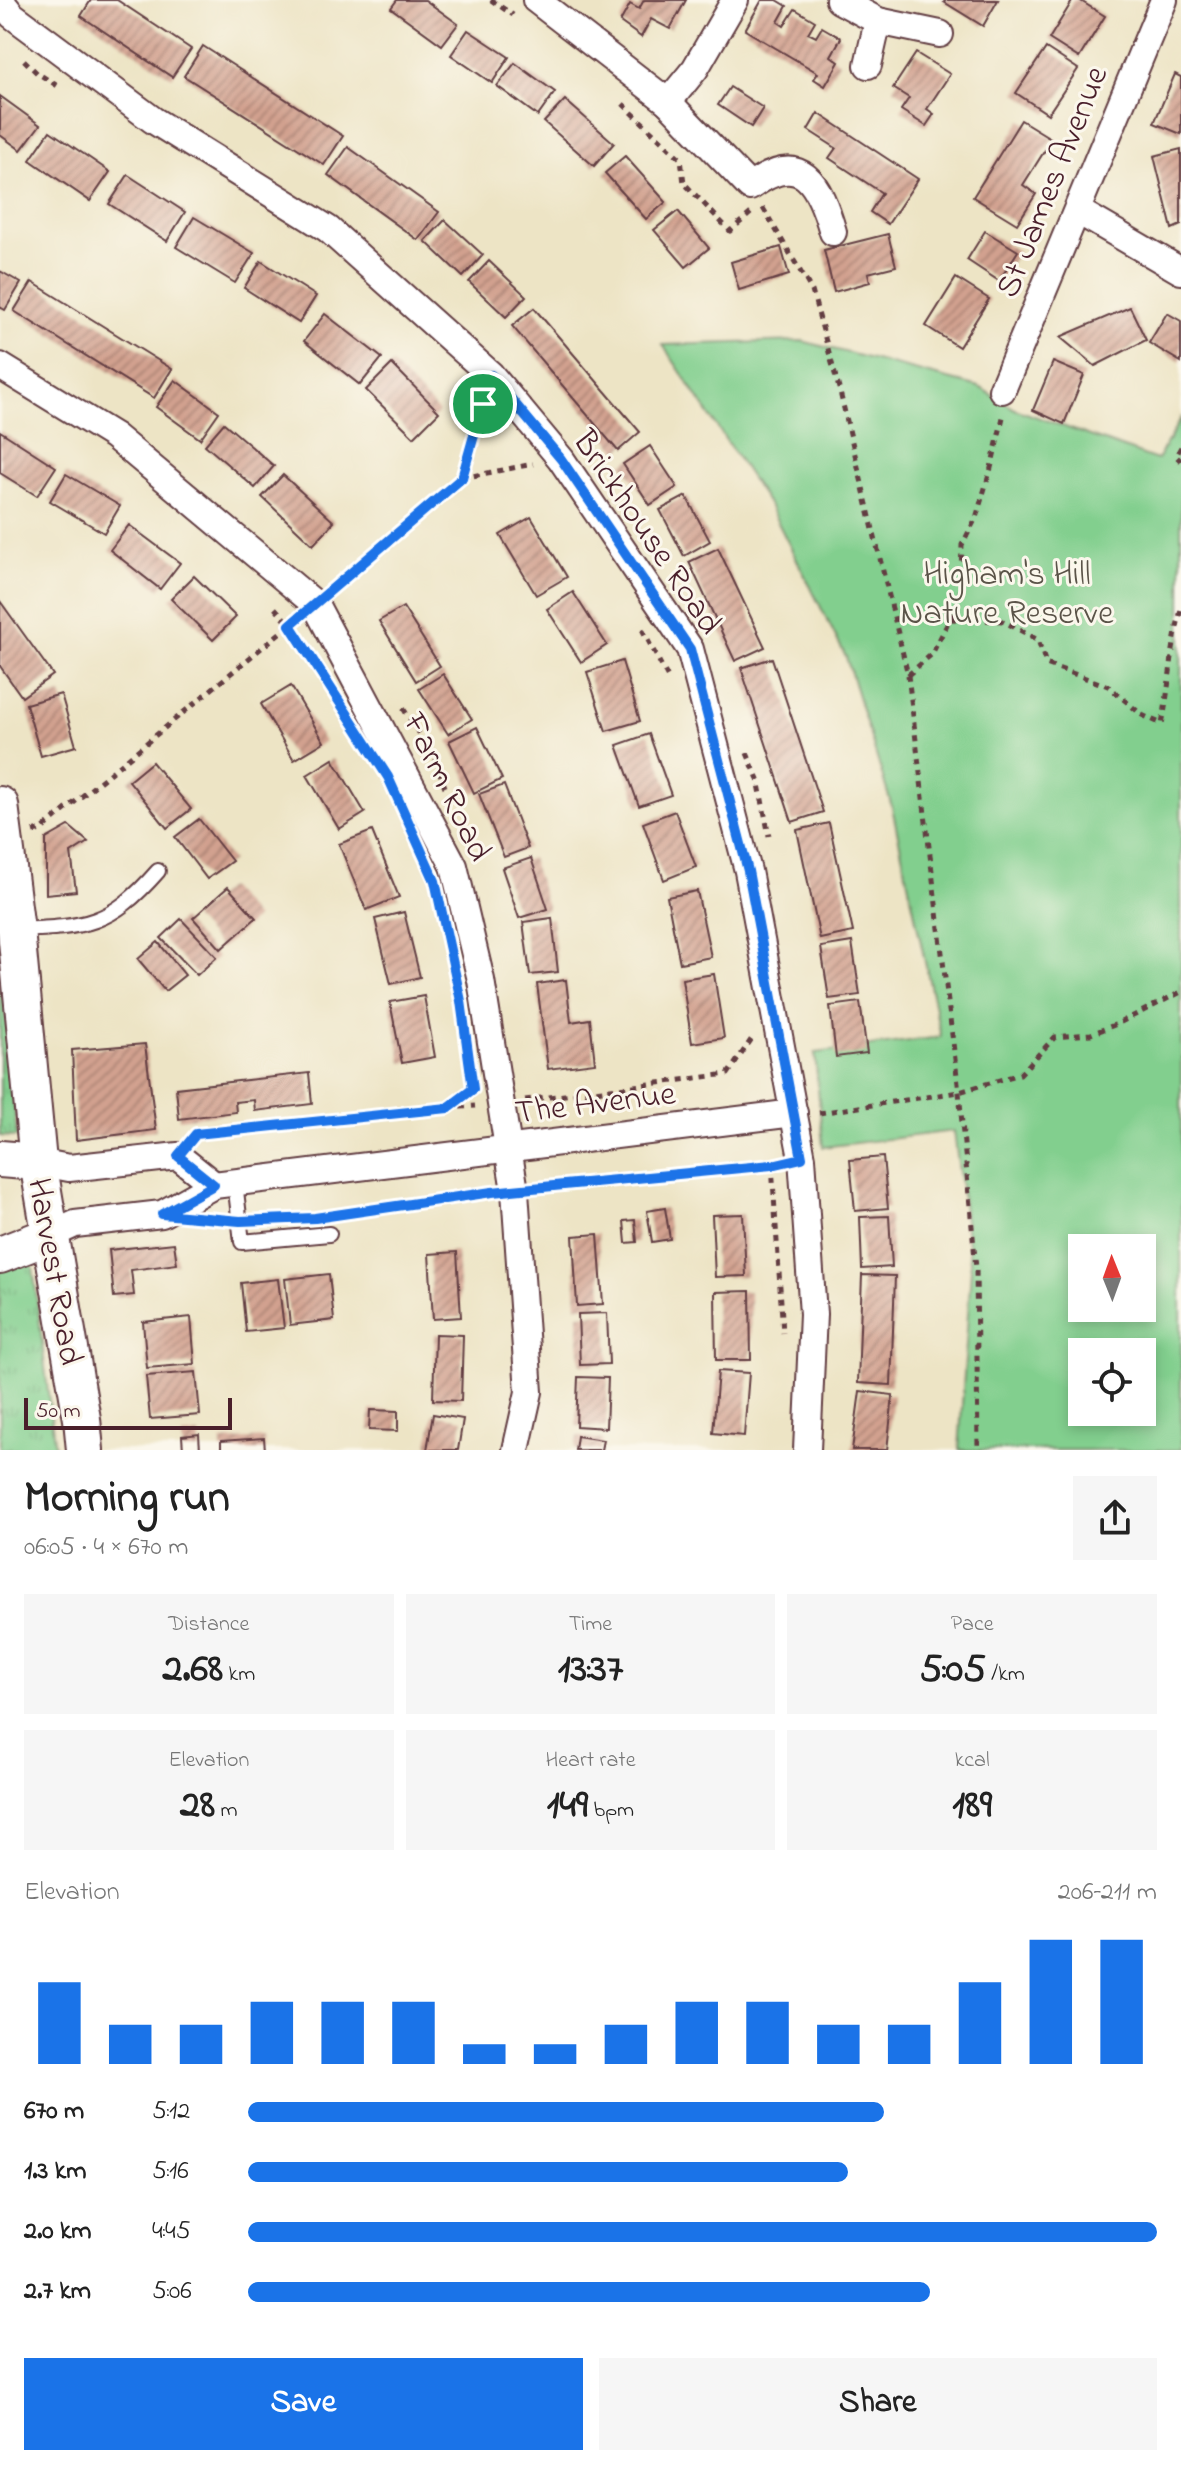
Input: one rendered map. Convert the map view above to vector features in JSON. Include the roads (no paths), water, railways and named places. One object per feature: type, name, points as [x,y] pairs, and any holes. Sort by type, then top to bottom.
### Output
[{"type":"street","name":"Brickhouse Road","points":[[0,0],[12,15],[153,120],[328,229],[491,375],[561,459],[690,649],[748,871],[802,1158],[813,1314],[807,1450]]},
{"type":"street","points":[[536,0],[668,102],[750,187],[768,173],[784,170],[801,173],[812,181],[826,208],[833,232]]},
{"type":"street","points":[[668,102],[695,69],[735,0]]},
{"type":"street","points":[[839,0],[878,21],[940,34]]},
{"type":"street","name":"St James Avenue","points":[[1002,390],[1164,0]]},
{"type":"street","points":[[868,65],[878,21]]},
{"type":"street","points":[[1078,211],[1181,271]]},
{"type":"street","name":"Farm Road","points":[[0,366],[114,436],[315,604],[454,866],[481,980],[515,1191],[529,1392],[516,1450]]},
{"type":"street","name":"Harvest Road","points":[[0,805],[16,930],[38,1162],[85,1450]]},
{"type":"street","name":"The Avenue","points":[[51,1235],[75,1224],[162,1214],[225,1183],[794,1113]]},
{"type":"street","points":[[0,1159],[69,1168],[178,1156],[225,1183]]},
{"type":"street","points":[[0,1255],[51,1235]]},
{"type":"lane","points":[[16,930],[85,925],[113,913],[139,893],[158,871]]},
{"type":"lane","points":[[225,1183],[242,1242],[329,1234]]},
{"type":"park label","name":"Higham's Hill Nature Reserve","points":[[1007,592]]}]
